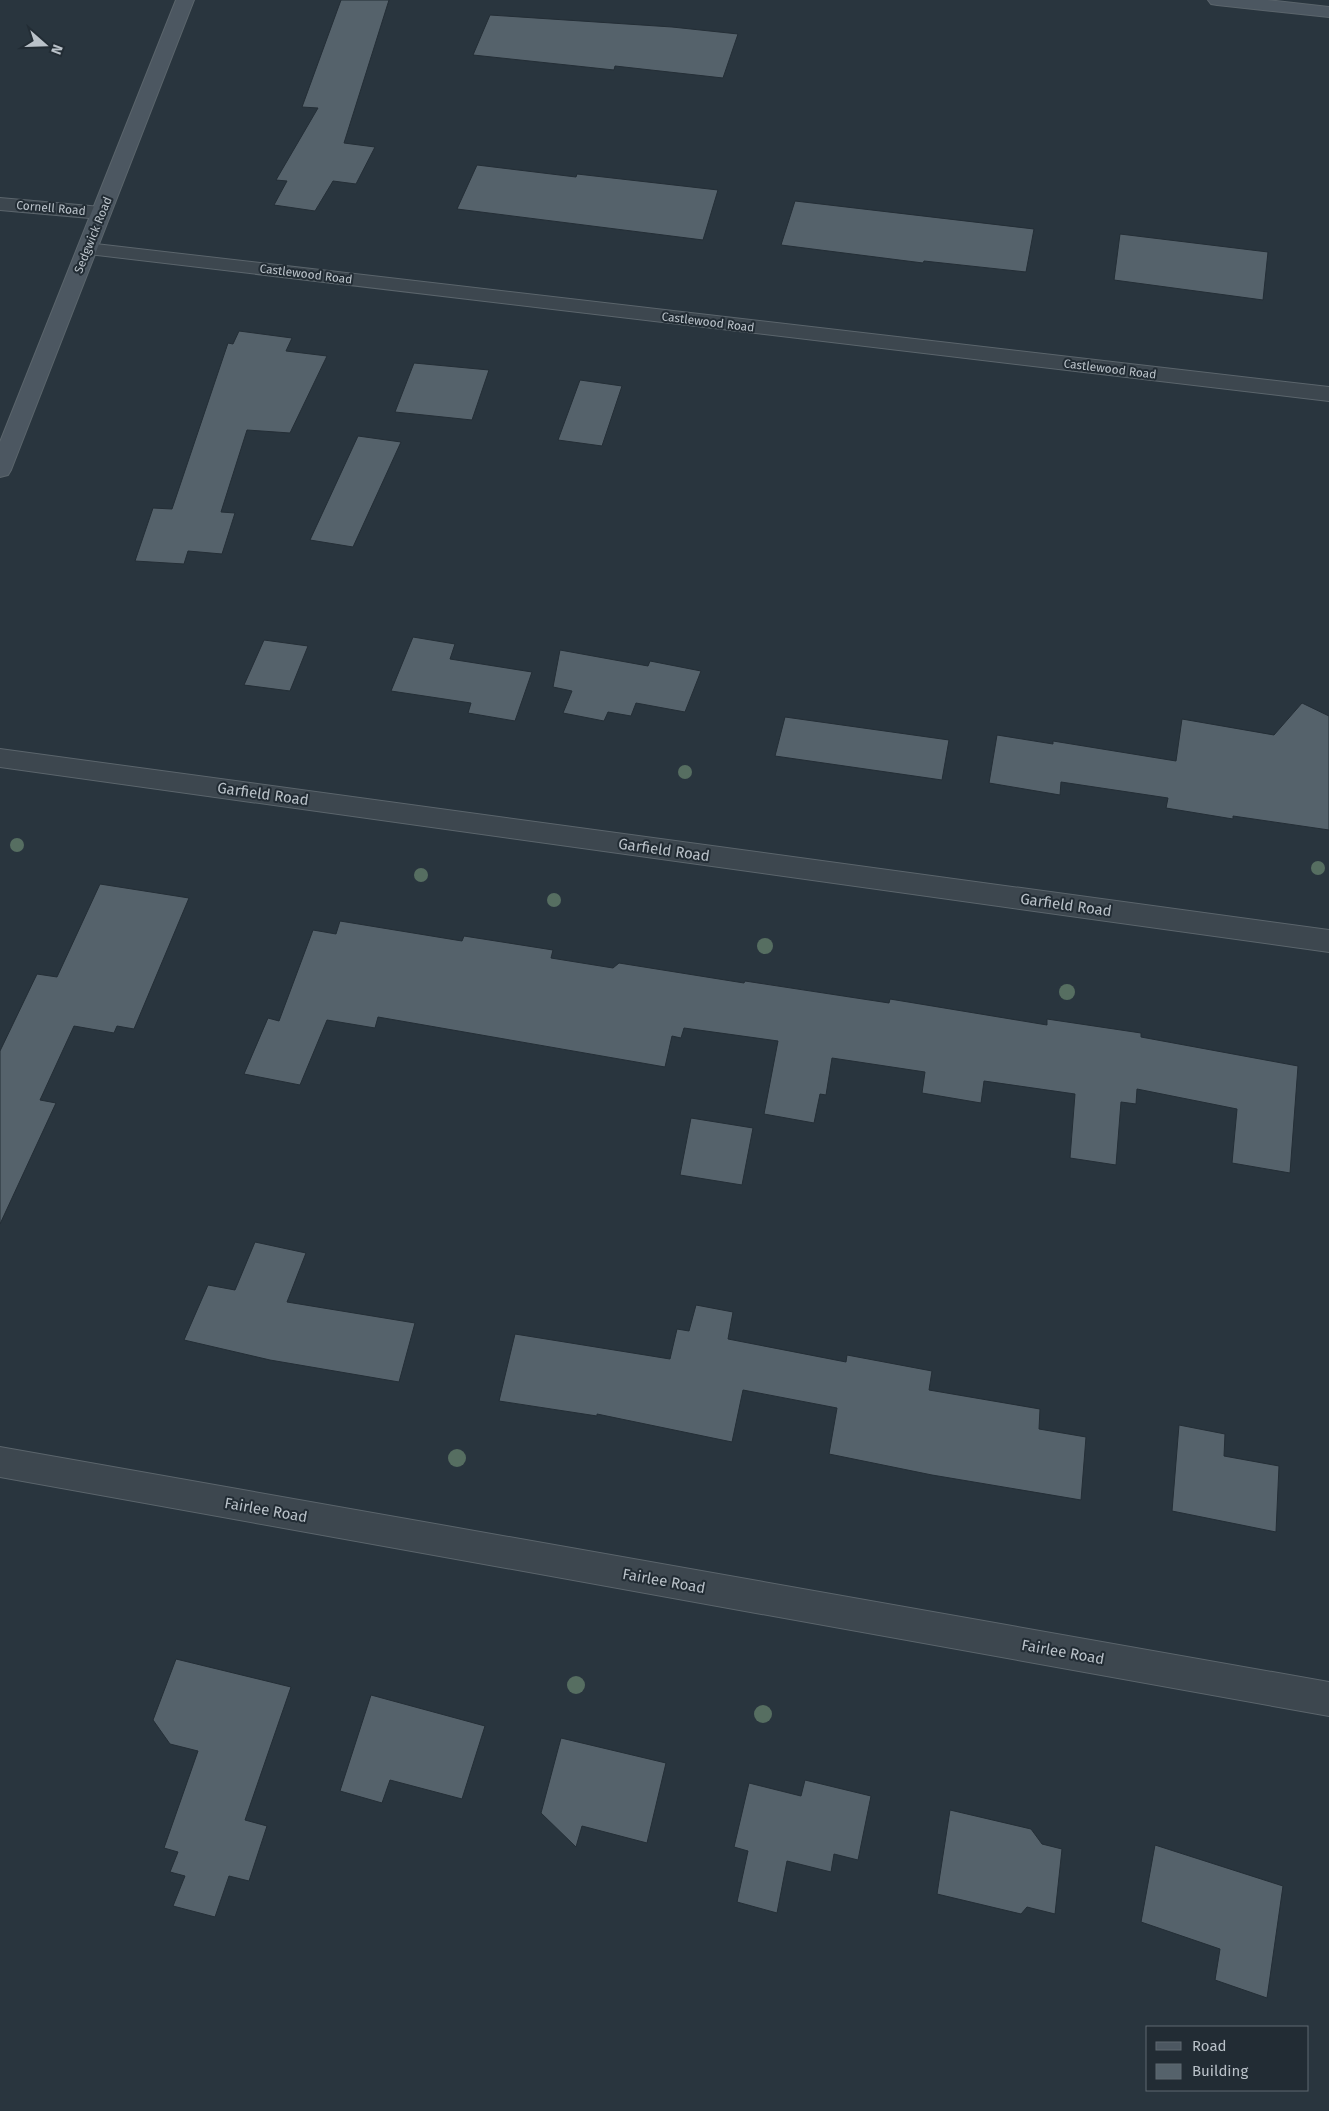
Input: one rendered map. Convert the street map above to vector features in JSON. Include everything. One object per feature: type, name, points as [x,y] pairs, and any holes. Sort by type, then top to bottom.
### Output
[{"type":"main road","name":"Sedgwick Road","points":[[0,470],[185,0]]},
{"type":"main road","points":[[1217,0],[1329,12]]},
{"type":"street","name":"Cornell Road","points":[[0,204],[102,213]]},
{"type":"street","name":"Castlewood Road","points":[[87,249],[1329,394]]},
{"type":"street","name":"Garfield Road","points":[[0,758],[1329,942]]},
{"type":"street","name":"Fairlee Road","points":[[0,1462],[1329,1699]]},
{"type":"building","points":[[341,0],[389,0],[344,143],[375,147],[356,184],[333,181],[315,211],[274,205],[287,181],[276,180],[318,108],[302,107]]},
{"type":"building","points":[[490,15],[672,27],[738,34],[723,78],[615,66],[614,70],[473,55]]},
{"type":"building","points":[[477,165],[576,177],[577,174],[718,190],[703,240],[457,209]]},
{"type":"building","points":[[795,201],[1034,229],[1026,272],[924,261],[923,263],[781,245]]},
{"type":"building","points":[[1120,234],[1268,252],[1263,300],[1114,280]]},
{"type":"building","points":[[239,331],[292,338],[286,351],[327,356],[290,433],[247,430],[221,512],[235,513],[222,554],[188,551],[184,564],[135,561],[153,508],[172,509],[228,343],[233,344]]},
{"type":"building","points":[[414,363],[489,370],[472,420],[395,412]]},
{"type":"building","points":[[580,380],[622,386],[602,446],[558,440]]},
{"type":"building","points":[[358,436],[401,442],[353,547],[310,540]]},
{"type":"building","points":[[413,637],[455,644],[450,659],[532,672],[515,721],[468,713],[471,703],[391,691]]},
{"type":"building","points":[[264,640],[308,646],[290,691],[244,685]]},
{"type":"building","points":[[560,650],[648,666],[650,661],[701,671],[685,712],[636,703],[631,716],[608,712],[604,721],[563,713],[572,691],[553,687]]},
{"type":"building","points":[[1302,703],[1329,716],[1329,830],[1233,816],[1233,819],[1166,808],[1168,798],[1061,782],[1060,795],[989,783],[997,735],[1053,744],[1053,741],[1176,761],[1182,719],[1274,735]]},
{"type":"building","points":[[785,717],[949,740],[942,780],[775,756]]},
{"type":"building","points":[[100,884],[189,898],[134,1029],[117,1026],[114,1033],[74,1026],[40,1100],[56,1103],[0,1224],[0,1051],[37,974],[57,977]]},
{"type":"building","points":[[340,921],[462,941],[464,936],[553,950],[551,958],[613,968],[619,963],[889,1003],[890,999],[1047,1025],[1047,1019],[1141,1033],[1141,1037],[1298,1066],[1290,1173],[1232,1163],[1237,1109],[1137,1089],[1136,1104],[1121,1102],[1116,1165],[1070,1158],[1075,1094],[984,1081],[981,1103],[922,1093],[925,1072],[832,1058],[826,1095],[820,1094],[814,1123],[764,1114],[778,1041],[684,1028],[681,1038],[672,1036],[665,1067],[378,1017],[375,1028],[327,1020],[300,1085],[244,1074],[268,1018],[279,1021],[313,930],[336,934]]},
{"type":"building","points":[[691,1118],[753,1128],[742,1185],[680,1175]]},
{"type":"building","points":[[255,1242],[306,1253],[287,1302],[415,1323],[399,1382],[270,1360],[184,1340],[208,1285],[235,1290]]},
{"type":"building","points":[[696,1305],[733,1312],[728,1339],[846,1362],[847,1355],[932,1371],[929,1390],[1040,1409],[1039,1429],[1086,1437],[1081,1500],[932,1475],[829,1454],[837,1408],[743,1390],[732,1442],[597,1414],[597,1416],[499,1401],[515,1334],[670,1359],[677,1329],[689,1331]]},
{"type":"building","points":[[1179,1425],[1225,1434],[1224,1456],[1279,1466],[1276,1532],[1172,1511]]},
{"type":"building","points":[[176,1659],[291,1687],[245,1820],[267,1826],[249,1881],[229,1876],[215,1917],[173,1906],[185,1876],[170,1872],[178,1852],[164,1848],[198,1751],[170,1744],[153,1720]]},
{"type":"building","points":[[371,1695],[485,1726],[462,1799],[390,1780],[382,1803],[340,1791]]},
{"type":"building","points":[[561,1738],[666,1763],[647,1843],[582,1826],[576,1847],[541,1813]]},
{"type":"building","points":[[805,1780],[871,1796],[858,1860],[834,1854],[831,1872],[787,1861],[777,1913],[737,1902],[748,1851],[734,1847],[749,1783],[801,1796]]},
{"type":"building","points":[[950,1810],[1031,1829],[1042,1844],[1062,1849],[1055,1914],[1027,1907],[1021,1914],[937,1894]]},
{"type":"building","points":[[1155,1845],[1283,1886],[1267,1998],[1215,1980],[1220,1949],[1141,1922]]}]
